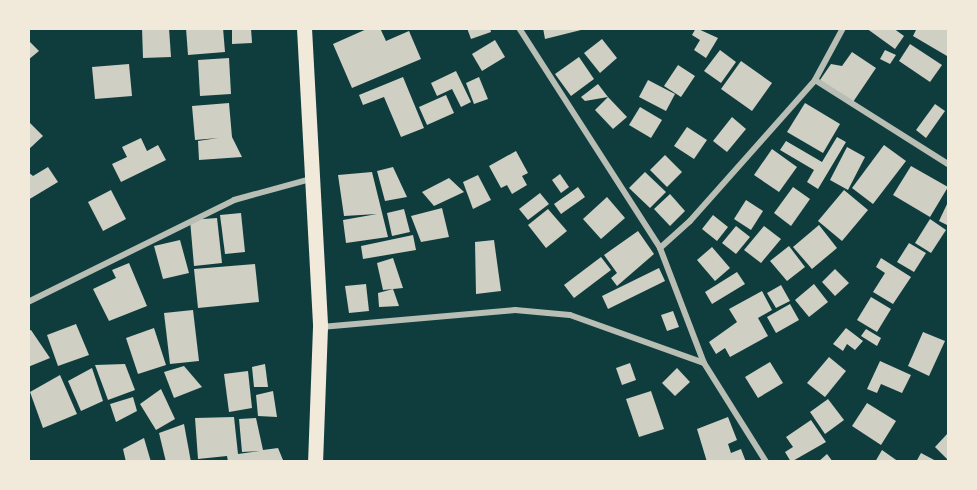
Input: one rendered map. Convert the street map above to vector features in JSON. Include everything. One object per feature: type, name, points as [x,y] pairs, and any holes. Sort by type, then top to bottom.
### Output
[{"type":"main road","points":[[304,28],[320,327],[315,462]]},
{"type":"street","points":[[519,28],[660,248],[704,363],[766,462]]},
{"type":"street","points":[[660,248],[690,221],[815,80],[843,28]]},
{"type":"street","points":[[815,80],[948,164]]},
{"type":"street","points":[[28,302],[234,200],[312,179]]},
{"type":"street","points":[[320,327],[515,310],[570,315],[704,363]]},
{"type":"building","points":[[142,28],[169,28],[171,57],[143,58]]},
{"type":"building","points":[[186,28],[223,28],[225,52],[188,55]]},
{"type":"building","points":[[232,28],[251,28],[252,43],[232,44]]},
{"type":"building","points":[[369,28],[380,28],[386,41],[409,31],[421,59],[352,88],[333,44]]},
{"type":"building","points":[[467,28],[490,28],[491,32],[471,39]]},
{"type":"building","points":[[543,28],[584,28],[585,29],[545,39]]},
{"type":"building","points":[[696,28],[718,38],[706,58],[694,50],[700,40],[692,35]]},
{"type":"building","points":[[866,28],[893,28],[904,36],[895,49]]},
{"type":"building","points":[[917,28],[948,28],[947,56],[913,36]]},
{"type":"building","points":[[602,39],[617,58],[600,73],[584,53]]},
{"type":"building","points":[[28,40],[39,51],[28,60]]},
{"type":"building","points":[[495,40],[505,57],[482,71],[472,54]]},
{"type":"building","points":[[910,44],[942,65],[930,82],[899,61]]},
{"type":"building","points":[[720,50],[736,62],[721,83],[704,71]]},
{"type":"building","points":[[885,50],[896,55],[890,64],[880,59]]},
{"type":"building","points":[[852,52],[876,68],[853,102],[820,80],[831,64],[842,66]]},
{"type":"building","points":[[579,57],[594,79],[571,96],[555,74]]},
{"type":"building","points":[[229,58],[231,94],[200,96],[198,60]]},
{"type":"building","points":[[741,61],[772,83],[752,111],[721,89]]},
{"type":"building","points":[[129,64],[132,96],[95,99],[92,67]]},
{"type":"building","points":[[678,65],[695,76],[681,97],[664,86]]},
{"type":"building","points":[[456,71],[471,102],[461,107],[452,89],[437,96],[431,83]]},
{"type":"building","points":[[403,77],[424,128],[401,137],[384,97],[363,105],[359,95]]},
{"type":"building","points":[[479,77],[488,99],[474,104],[466,83]]},
{"type":"building","points":[[648,80],[675,94],[666,111],[639,97]]},
{"type":"building","points":[[598,84],[608,97],[585,101],[581,97]]},
{"type":"building","points":[[446,95],[454,113],[427,125],[419,107]]},
{"type":"building","points":[[608,97],[627,117],[613,129],[595,110]]},
{"type":"building","points":[[229,103],[232,137],[242,157],[199,160],[198,141],[218,138],[195,140],[192,106]]},
{"type":"building","points":[[805,103],[840,124],[823,153],[787,132]]},
{"type":"building","points":[[935,104],[945,111],[926,138],[916,130]]},
{"type":"building","points":[[640,107],[662,120],[651,138],[629,125]]},
{"type":"building","points":[[732,117],[746,129],[727,152],[713,141]]},
{"type":"building","points":[[28,121],[43,136],[28,150]]},
{"type":"building","points":[[687,127],[707,140],[694,159],[674,146]]},
{"type":"building","points":[[837,137],[846,142],[818,189],[807,182],[814,170],[780,150],[786,141],[822,162]]},
{"type":"building","points":[[141,138],[147,151],[158,145],[166,160],[121,182],[112,164],[127,157],[122,147]]},
{"type":"building","points":[[884,145],[906,161],[873,204],[852,188]]},
{"type":"building","points":[[847,147],[865,157],[848,190],[830,180]]},
{"type":"building","points":[[772,149],[797,167],[779,192],[754,175]]},
{"type":"building","points":[[516,151],[528,173],[522,176],[527,185],[512,194],[507,185],[501,188],[489,166]]},
{"type":"building","points":[[665,155],[682,172],[667,187],[650,170]]},
{"type":"building","points":[[911,166],[948,187],[930,217],[893,195]]},
{"type":"building","points":[[48,167],[58,182],[28,200],[28,172],[33,176]]},
{"type":"building","points":[[393,167],[407,197],[385,201],[377,171]]},
{"type":"building","points":[[372,172],[388,237],[346,243],[343,220],[377,214],[344,216],[338,175]]},
{"type":"building","points":[[645,172],[666,192],[650,208],[629,188]]},
{"type":"building","points":[[560,174],[569,187],[561,193],[552,180]]},
{"type":"building","points":[[478,175],[491,200],[473,209],[463,182]]},
{"type":"building","points":[[449,178],[464,192],[434,206],[422,192]]},
{"type":"building","points":[[578,187],[585,197],[561,214],[554,204]]},
{"type":"building","points":[[793,187],[810,199],[791,226],[774,213]]},
{"type":"building","points":[[111,190],[126,219],[103,231],[88,202]]},
{"type":"building","points":[[844,190],[868,210],[842,241],[818,221]]},
{"type":"building","points":[[540,193],[549,204],[528,220],[519,209]]},
{"type":"building","points":[[670,194],[685,211],[670,226],[654,209]]},
{"type":"building","points":[[607,197],[625,218],[601,239],[583,219]]},
{"type":"building","points":[[746,200],[763,211],[751,230],[734,219]]},
{"type":"building","points":[[948,202],[948,222],[947,225],[939,221]]},
{"type":"building","points":[[442,208],[449,237],[421,242],[411,216]]},
{"type":"building","points":[[404,209],[410,232],[392,236],[387,213]]},
{"type":"building","points":[[548,209],[567,231],[546,248],[528,225]]},
{"type":"building","points":[[241,213],[245,252],[225,254],[220,215]]},
{"type":"building","points":[[713,215],[728,227],[717,241],[702,229]]},
{"type":"building","points":[[217,218],[222,263],[194,266],[190,220]]},
{"type":"building","points":[[930,219],[946,230],[931,253],[915,243]]},
{"type":"building","points":[[819,225],[837,248],[812,269],[793,247]]},
{"type":"building","points":[[736,226],[750,237],[736,254],[722,243]]},
{"type":"building","points":[[764,226],[781,239],[761,263],[744,250]]},
{"type":"building","points":[[638,231],[654,254],[617,286],[611,278],[617,273],[604,255]]},
{"type":"building","points":[[413,235],[416,250],[363,259],[361,246]]},
{"type":"building","points":[[180,240],[189,273],[163,279],[154,246]]},
{"type":"building","points":[[494,240],[501,291],[476,294],[475,242]]},
{"type":"building","points":[[909,243],[926,253],[914,272],[897,262]]},
{"type":"building","points":[[789,246],[805,267],[787,281],[770,261]]},
{"type":"building","points":[[712,247],[730,268],[715,281],[697,260]]},
{"type":"building","points":[[601,257],[611,270],[574,298],[564,285]]},
{"type":"building","points":[[393,258],[403,288],[383,290],[377,263]]},
{"type":"building","points":[[881,258],[911,277],[893,304],[873,292],[885,273],[876,267]]},
{"type":"building","points":[[129,263],[147,306],[109,321],[93,289],[116,278],[112,270]]},
{"type":"building","points":[[255,264],[259,302],[198,308],[194,269]]},
{"type":"building","points":[[659,268],[665,281],[608,309],[602,296]]},
{"type":"building","points":[[835,269],[849,283],[835,296],[822,282]]},
{"type":"building","points":[[737,272],[745,284],[712,304],[705,292]]},
{"type":"building","points":[[366,284],[369,311],[349,313],[345,286]]},
{"type":"building","points":[[814,284],[828,302],[809,317],[795,300]]},
{"type":"building","points":[[781,285],[790,301],[776,308],[767,293]]},
{"type":"building","points":[[393,289],[399,306],[379,307],[378,293]]},
{"type":"building","points":[[762,291],[772,310],[758,318],[768,336],[730,357],[725,348],[716,354],[709,342],[737,322],[729,309]]},
{"type":"building","points":[[871,297],[891,309],[877,332],[857,320]]},
{"type":"building","points":[[790,304],[799,320],[776,333],[767,317]]},
{"type":"building","points":[[193,310],[199,361],[170,364],[164,313]]},
{"type":"building","points":[[673,311],[679,327],[667,331],[661,315]]},
{"type":"building","points":[[76,324],[89,355],[58,366],[47,335]]},
{"type":"building","points":[[154,328],[166,365],[138,374],[126,338]]},
{"type":"building","points":[[846,328],[863,341],[855,350],[847,344],[843,351],[833,344]]},
{"type":"building","points":[[866,329],[881,338],[877,346],[861,336]]},
{"type":"building","points":[[31,330],[50,358],[28,367],[28,331]]},
{"type":"building","points":[[923,332],[945,341],[929,376],[908,366]]},
{"type":"building","points":[[829,357],[846,371],[825,397],[807,383]]},
{"type":"building","points":[[880,361],[911,375],[902,393],[881,384],[877,393],[867,389]]},
{"type":"building","points":[[770,362],[783,383],[758,398],[745,377]]},
{"type":"building","points":[[630,363],[636,380],[622,385],[616,368]]},
{"type":"building","points":[[125,364],[135,390],[108,400],[95,365]]},
{"type":"building","points":[[265,364],[268,387],[254,387],[252,367]]},
{"type":"building","points":[[184,366],[202,387],[174,398],[164,372]]},
{"type":"building","points":[[92,368],[103,401],[81,411],[68,381]]},
{"type":"building","points":[[677,368],[690,382],[675,396],[662,383]]},
{"type":"building","points":[[248,371],[252,408],[229,412],[224,374]]},
{"type":"building","points":[[60,375],[77,414],[43,428],[30,392]]},
{"type":"building","points":[[161,389],[175,419],[156,430],[140,404]]},
{"type":"building","points":[[273,391],[277,417],[258,416],[256,395]]},
{"type":"building","points":[[651,391],[664,429],[639,437],[626,399]]},
{"type":"building","points":[[133,397],[137,411],[116,422],[110,404]]},
{"type":"building","points":[[828,399],[844,420],[825,434],[810,412]]},
{"type":"building","points":[[867,403],[896,421],[881,445],[852,426]]},
{"type":"building","points":[[234,417],[238,454],[260,451],[242,452],[239,419],[256,418],[263,450],[278,448],[283,460],[228,462],[227,456],[198,459],[195,418]]},
{"type":"building","points":[[728,417],[737,440],[728,444],[731,453],[741,449],[746,462],[707,462],[697,429]]},
{"type":"building","points":[[811,420],[826,442],[791,462],[785,452],[793,447],[786,437]]},
{"type":"building","points":[[184,424],[191,462],[166,462],[159,433]]},
{"type":"building","points":[[948,433],[948,460],[935,447]]},
{"type":"building","points":[[144,438],[151,462],[126,462],[123,449]]},
{"type":"building","points":[[882,450],[899,462],[875,462]]},
{"type":"building","points":[[921,453],[938,462],[916,462]]},
{"type":"building","points":[[827,454],[833,462],[818,462]]}]
